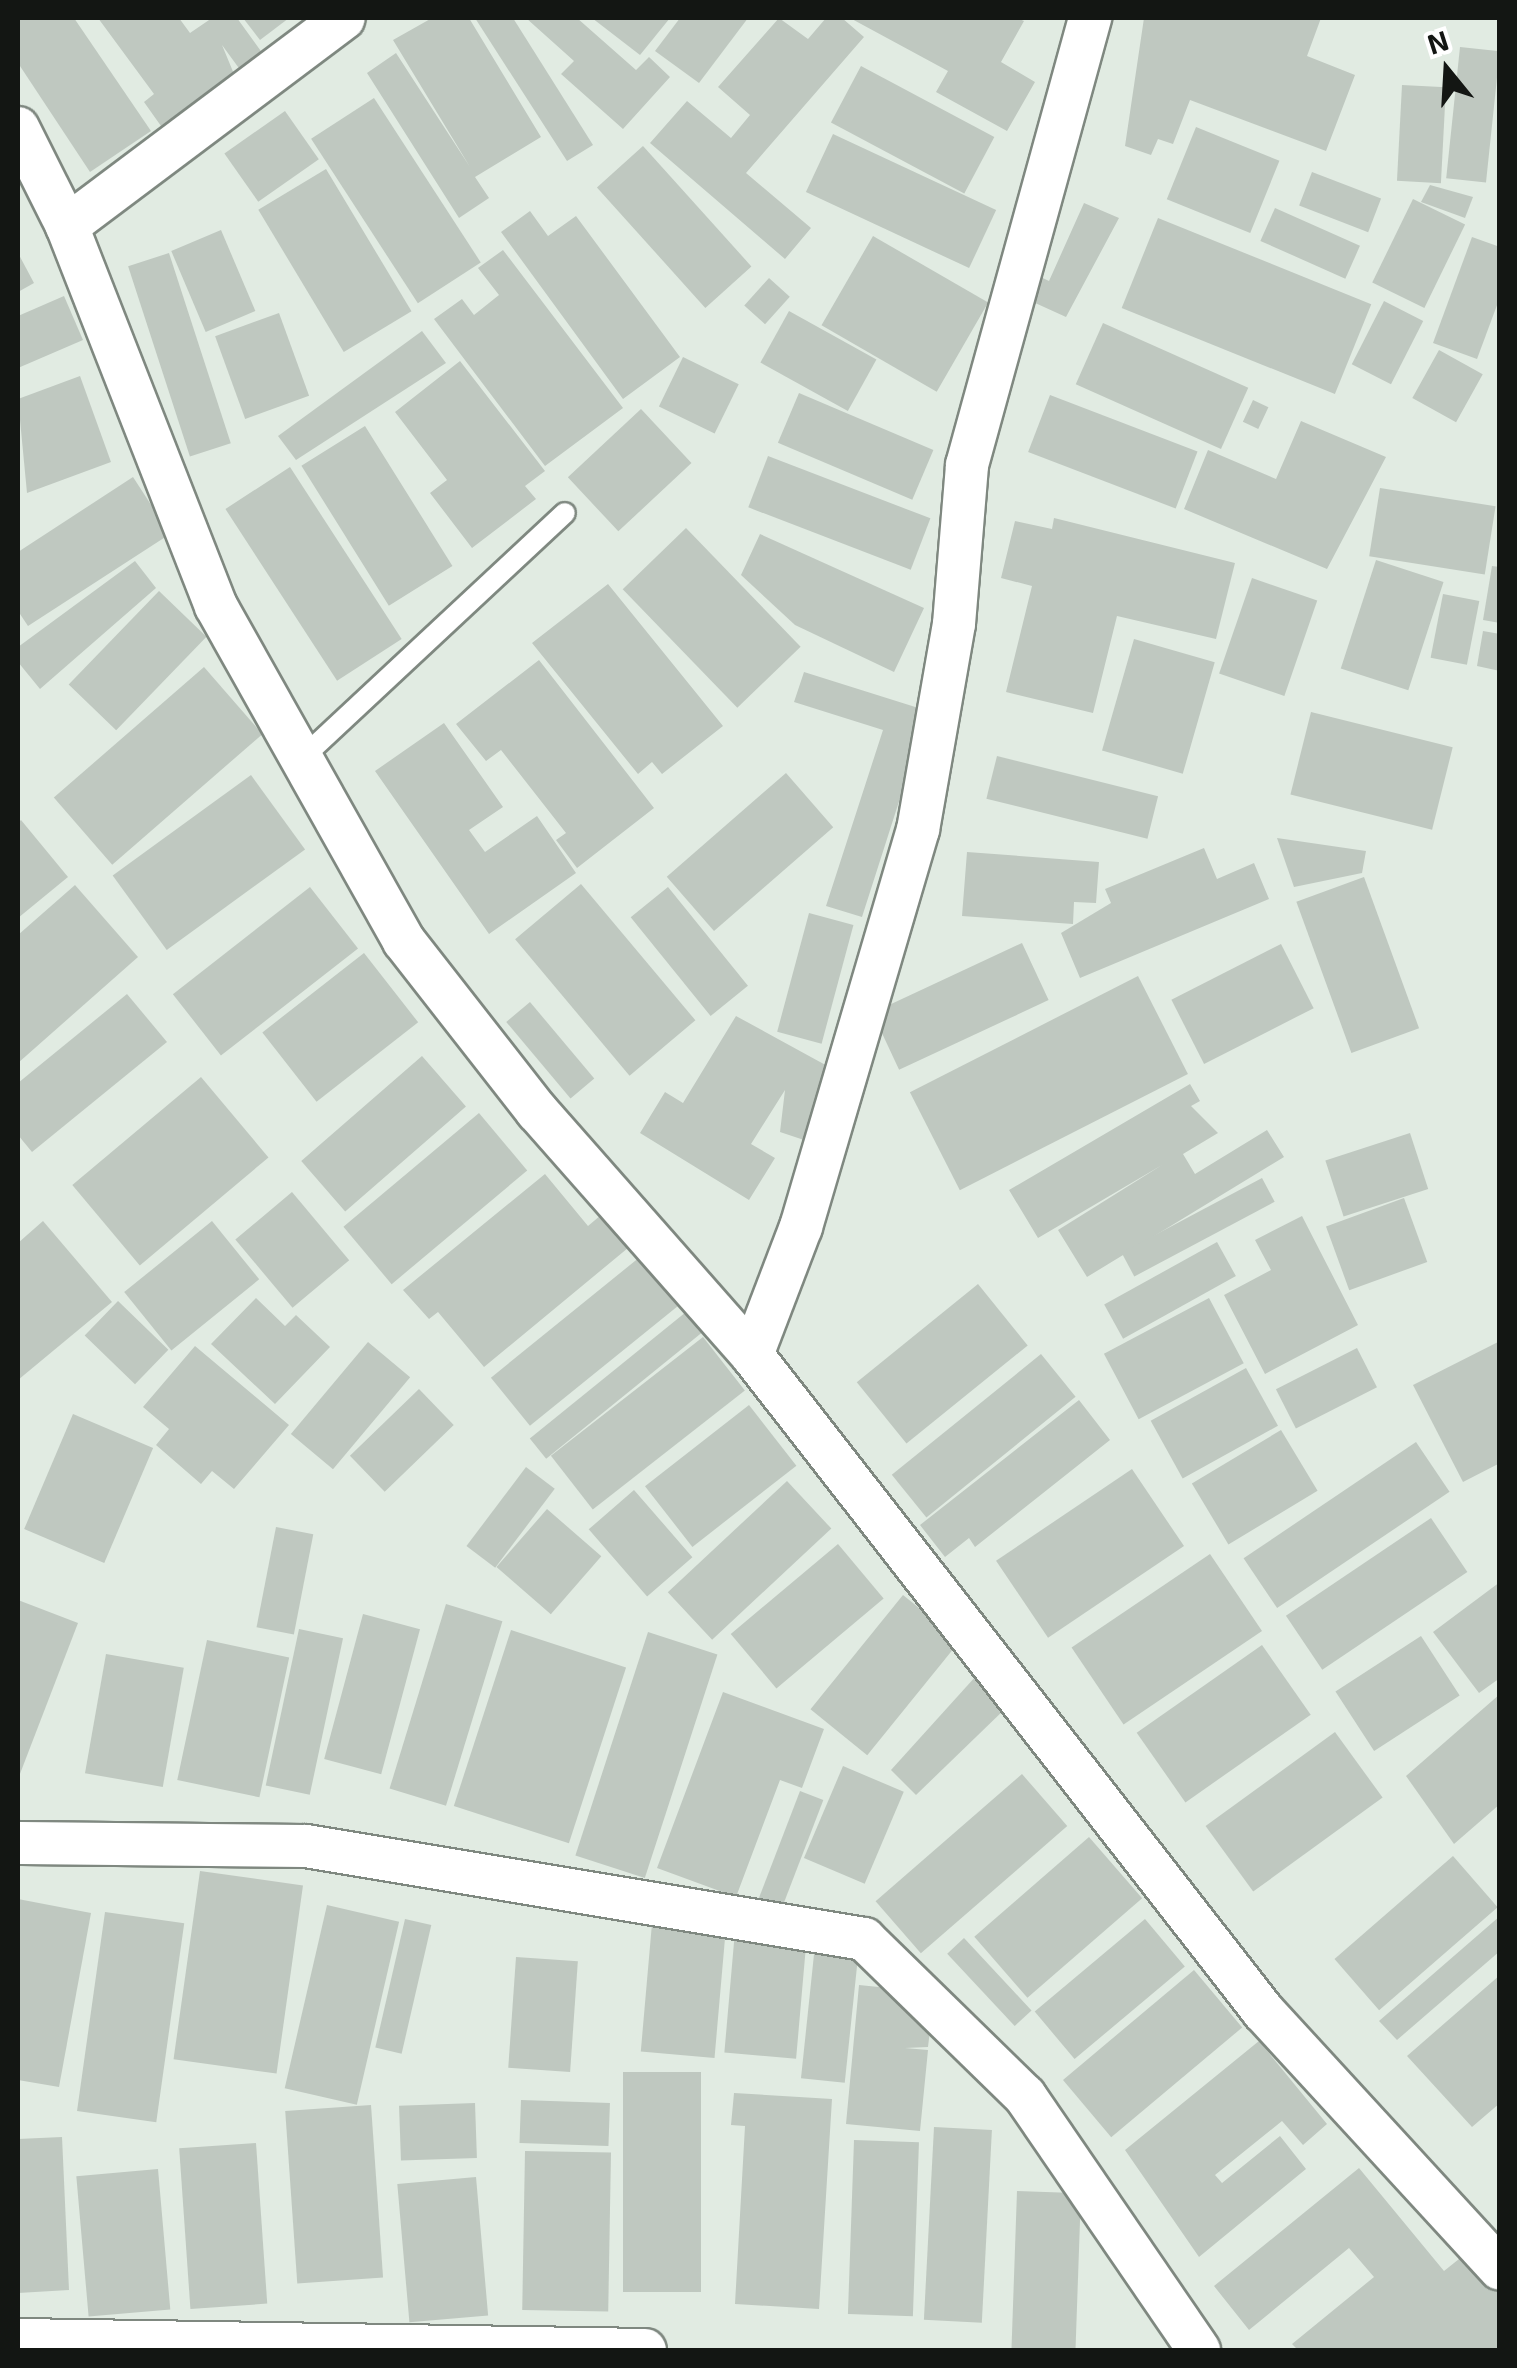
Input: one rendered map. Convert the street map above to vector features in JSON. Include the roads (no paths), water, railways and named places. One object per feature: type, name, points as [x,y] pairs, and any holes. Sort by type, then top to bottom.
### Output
[{"type":"street","points":[[66,226],[344,18]]},
{"type":"street","points":[[752,1356],[802,1227],[918,830],[954,624],[967,465],[1090,18]]},
{"type":"street","points":[[18,128],[66,226],[216,606],[298,761],[404,940],[538,1111],[752,1356],[1262,2012],[1500,2268]]},
{"type":"street","points":[[18,1843],[306,1846],[864,1939],[1025,2096],[1200,2350]]},
{"type":"street","points":[[18,2340],[645,2350]]},
{"type":"lane","points":[[298,761],[565,512]]}]
